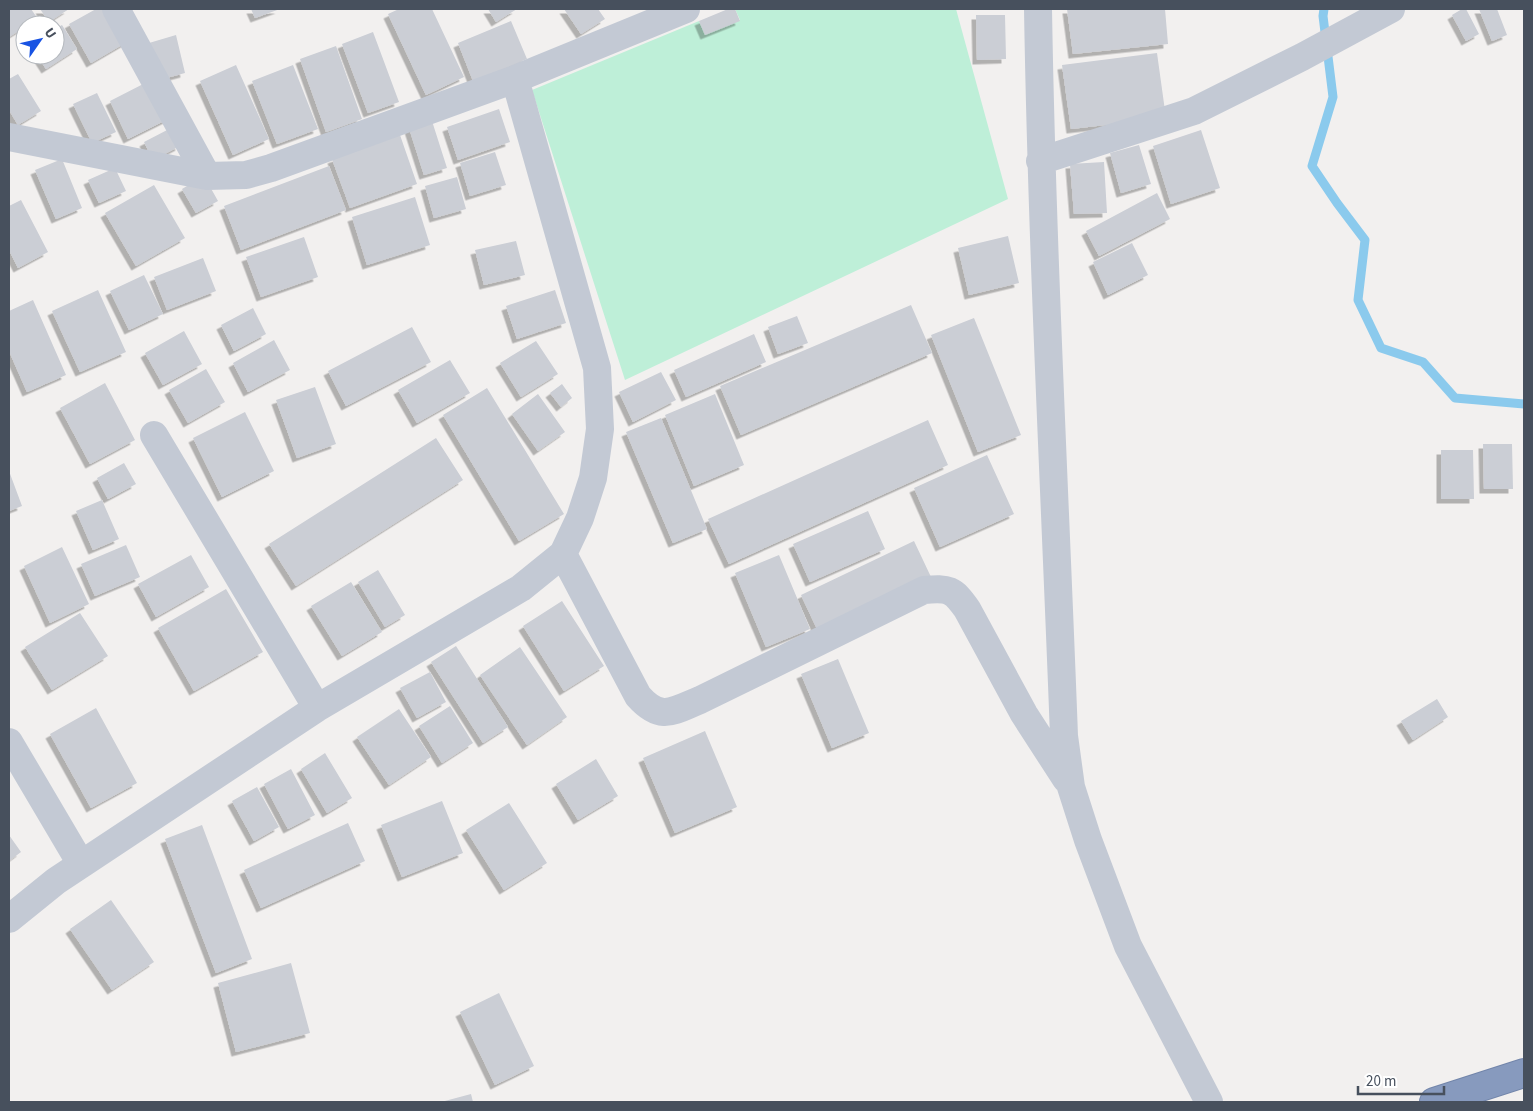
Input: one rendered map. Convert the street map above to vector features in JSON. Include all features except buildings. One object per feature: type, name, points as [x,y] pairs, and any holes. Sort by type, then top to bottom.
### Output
[{"type":"highway","points":[[1434,1102],[1524,1073]]},
{"type":"street","points":[[116,9],[207,176]]},
{"type":"street","points":[[9,137],[207,176],[246,175],[271,168],[515,79],[686,9]]},
{"type":"street","points":[[1038,9],[1040,161],[1064,736],[1071,787],[1088,840],[1128,946],[1209,1102]]},
{"type":"street","points":[[1040,161],[1194,112],[1391,9]]},
{"type":"street","points":[[9,919],[56,881],[317,708],[521,588],[563,554],[580,518],[592,478],[600,429],[597,368],[515,79]]},
{"type":"street","points":[[154,435],[317,708]]},
{"type":"street","points":[[563,554],[638,696],[653,710],[662,713],[673,711],[700,700],[924,590],[950,590],[958,596],[967,609],[1024,714],[1071,787]]},
{"type":"street","points":[[9,742],[81,864]]},
{"type":"green space","points":[[735,9],[956,9],[1008,199],[625,380],[532,90],[699,21],[705,34],[740,20]]},
{"type":"waterway","points":[[1324,9],[1323,16],[1333,97],[1312,166],[1365,240],[1358,300],[1381,348],[1423,362],[1455,398],[1524,404]]}]
